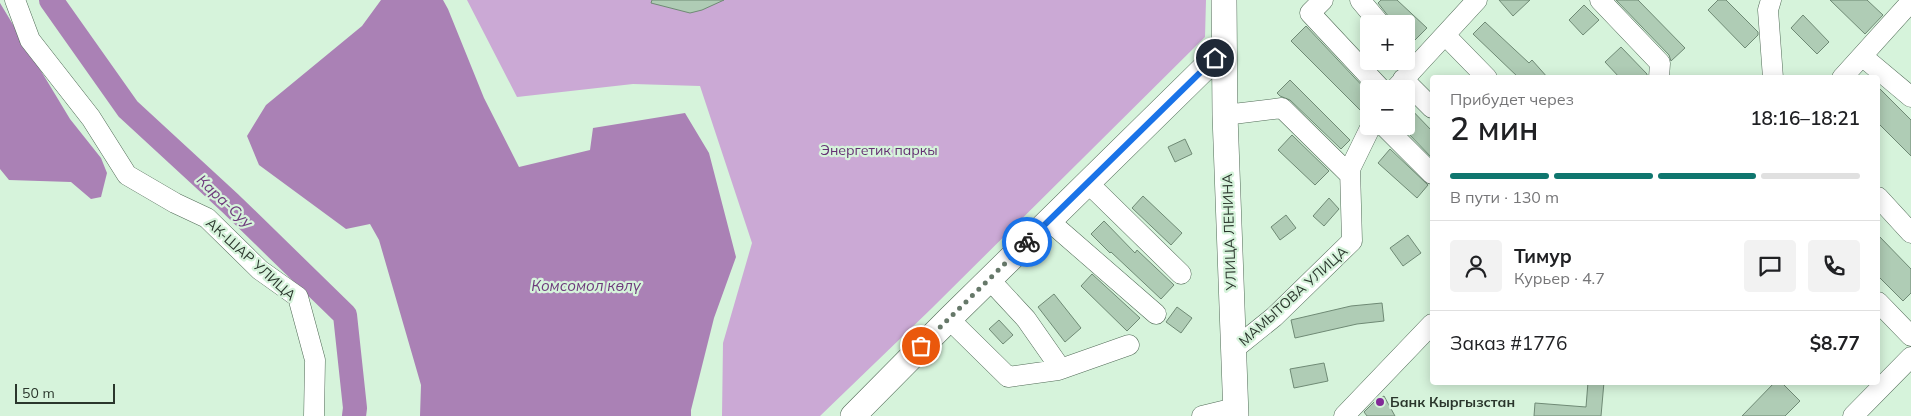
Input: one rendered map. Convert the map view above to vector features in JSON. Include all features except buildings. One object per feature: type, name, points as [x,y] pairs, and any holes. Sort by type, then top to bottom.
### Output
[{"type":"main road","name":"УЛИЦА ЛЕНИНА","points":[[1224,0],[1225,115],[1235,412]]},
{"type":"main road","points":[[853,416],[948,319],[1224,49]]},
{"type":"street","name":"АК-ШАР УЛИЦА","points":[[15,0],[30,40],[92,118],[127,175],[175,203],[207,218],[260,270],[298,297],[315,360],[314,416]]},
{"type":"street","points":[[1323,0],[1310,13],[1373,80]]},
{"type":"street","points":[[1360,0],[1372,15]]},
{"type":"street","points":[[1430,105],[1405,72],[1444,35],[1476,0]]},
{"type":"street","points":[[1600,0],[1660,63],[1660,75]]},
{"type":"street","points":[[1771,0],[1768,10],[1773,75]]},
{"type":"street","points":[[1845,75],[1907,4]]},
{"type":"street","points":[[1444,35],[1484,75]]},
{"type":"street","points":[[1862,56],[1911,97]]},
{"type":"street","points":[[1225,115],[1282,108],[1350,174]]},
{"type":"street","name":"МАМЫТОВА УЛИЦА","points":[[1233,350],[1274,317],[1352,241],[1350,169],[1367,135]]},
{"type":"street","points":[[1393,135],[1430,172]]},
{"type":"street","points":[[1088,183],[1181,274]]},
{"type":"street","points":[[1880,199],[1911,233]]},
{"type":"street","points":[[1050,221],[1156,314]]},
{"type":"street","points":[[989,280],[1026,319],[1061,369]]},
{"type":"street","points":[[1880,304],[1911,336]]},
{"type":"street","points":[[948,319],[1008,377],[1061,369],[1129,346]]},
{"type":"street","points":[[1344,416],[1430,326]]},
{"type":"street","points":[[1880,383],[1908,367]]},
{"type":"street","points":[[1853,416],[1874,386]]},
{"type":"street","points":[[1202,416],[1235,412]]},
{"type":"green space","name":"Энергетик паркы","points":[[467,0],[1206,0],[1205,37],[931,309],[820,416],[722,416],[723,343],[752,243],[700,86],[633,84],[517,97]]},
{"type":"water","name":"Комсомол көлү","points":[[381,0],[443,0],[484,98],[519,167],[590,150],[593,128],[685,113],[709,153],[736,257],[714,318],[691,416],[420,416],[421,385],[379,240],[370,224],[346,229],[259,165],[247,136],[266,105],[362,26]]},
{"type":"water","points":[[0,3],[70,119],[101,158],[107,173],[101,197],[91,199],[71,182],[9,180],[0,169]]},
{"type":"waterway","name":"Кара-Суу","points":[[51,0],[128,109],[230,203],[345,315],[355,408],[354,416]]},
{"type":"way so far","points":[[921,346],[1027,242]]},
{"type":"place","name":"Банк Кыргызстан","points":[[1380,402]]},
{"type":"route","points":[[1027,242],[1215,58]]}]
